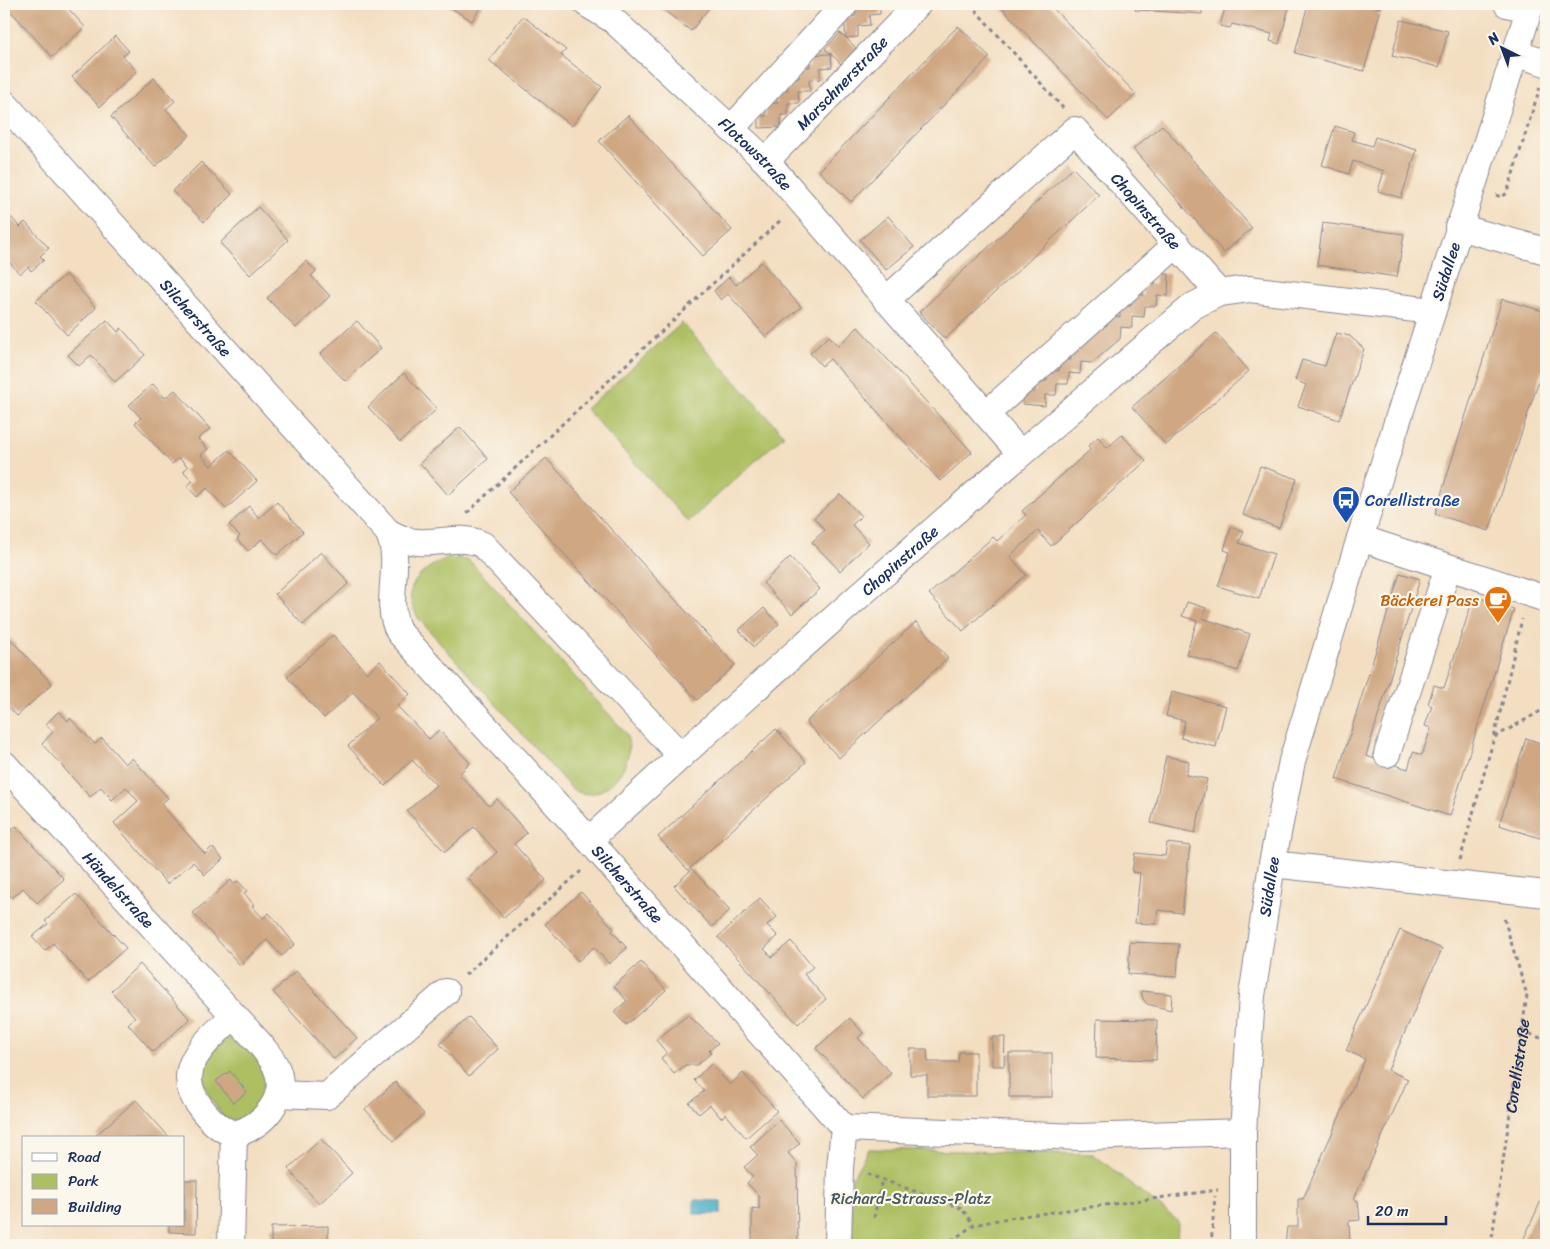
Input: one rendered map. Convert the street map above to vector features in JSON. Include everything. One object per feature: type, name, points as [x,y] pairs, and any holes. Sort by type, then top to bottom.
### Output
[{"type":"street","name":"Flotowstraße","points":[[587,4],[620,12],[731,129],[766,161],[1020,453]]},
{"type":"street","points":[[731,129],[845,4]]},
{"type":"street","name":"Marschnerstraße","points":[[766,161],[918,4]]},
{"type":"street","name":"Südallee","points":[[1243,1245],[1243,1132],[1252,996],[1272,864],[1292,761],[1360,538],[1514,53],[1522,6]]},
{"type":"street","points":[[1514,53],[1543,73]]},
{"type":"street","name":"Silcherstraße","points":[[4,103],[388,532],[395,551],[392,616],[399,632],[595,847],[844,1128]]},
{"type":"street","points":[[886,300],[1075,130]]},
{"type":"street","name":"Chopinstraße","points":[[1075,130],[1219,293]]},
{"type":"street","points":[[1458,227],[1546,251]]},
{"type":"street","points":[[986,414],[1177,244]]},
{"type":"street","name":"Chopinstraße","points":[[595,847],[681,756],[1020,453],[1193,306],[1219,293],[1249,289],[1432,311]]},
{"type":"street","name":"Silcherstraße","points":[[388,532],[409,541],[426,542],[456,539],[474,541],[483,545],[681,756]]},
{"type":"street","points":[[1360,538],[1537,596]]},
{"type":"street","points":[[1387,754],[1448,567]]},
{"type":"street","name":"Händelstraße","points":[[4,764],[260,1044],[276,1067],[278,1094]]},
{"type":"street","points":[[1272,864],[1546,894]]},
{"type":"street","points":[[233,1016],[197,1054],[188,1075],[191,1093],[206,1115],[219,1128],[234,1134],[244,1132],[261,1120],[275,1104],[278,1094],[327,1096],[446,992]]},
{"type":"street","points":[[838,1245],[840,1167],[844,1128],[1079,1137],[1243,1132]]},
{"type":"street","points":[[232,1245],[234,1134]]},
{"type":"path","points":[[970,4],[1071,118],[1075,130]]},
{"type":"path","points":[[1471,187],[1502,197],[1507,193],[1543,73]]},
{"type":"path","points":[[466,514],[800,201]]},
{"type":"path","points":[[1454,884],[1494,738],[1537,596]]},
{"type":"path","points":[[1494,738],[1546,708]]},
{"type":"path","points":[[446,992],[595,847]]},
{"type":"path","name":"Corellistraße","points":[[1491,1245],[1528,995],[1495,889]]},
{"type":"path","points":[[1522,1031],[1546,1040]]},
{"type":"path","points":[[840,1167],[882,1179],[960,1208],[974,1225]]},
{"type":"path","points":[[874,1218],[882,1179]]},
{"type":"path","points":[[945,1245],[974,1225],[1008,1218],[1198,1191],[1244,1191]]},
{"type":"green space","points":[[682,323],[784,435],[688,522],[586,409]]},
{"type":"green space","points":[[449,558],[469,560],[625,732],[629,745],[627,758],[622,770],[614,781],[604,789],[592,793],[580,793],[569,786],[418,618],[412,605],[411,591],[413,585],[426,570]]},
{"type":"green space","points":[[227,1039],[236,1039],[253,1047],[263,1070],[265,1080],[266,1089],[258,1105],[250,1113],[237,1121],[224,1118],[209,1096],[203,1080],[203,1071],[209,1054]]},
{"type":"green space","name":"Richard-Strauss-Platz","points":[[869,1149],[1093,1154],[1178,1221],[1177,1245],[852,1245],[852,1178]]},
{"type":"water","points":[[694,1200],[721,1201],[721,1214],[694,1214]]},
{"type":"building","points":[[14,4],[64,4],[85,27],[52,57],[8,8]]},
{"type":"building","points":[[445,4],[483,4],[472,21]]},
{"type":"building","points":[[664,4],[712,4],[691,31],[661,8]]},
{"type":"building","points":[[880,4],[880,14],[869,15],[870,25],[858,26],[858,37],[846,38],[844,17],[856,16],[855,5]]},
{"type":"building","points":[[998,4],[1049,4],[1136,94],[1108,120]]},
{"type":"building","points":[[1136,4],[1203,4],[1202,14],[1135,10]]},
{"type":"building","points":[[1226,4],[1290,4],[1279,44],[1270,41],[1272,34],[1232,24],[1230,28],[1220,26]]},
{"type":"building","points":[[1308,4],[1363,4],[1381,8],[1364,71],[1295,53]]},
{"type":"building","points":[[523,16],[566,50],[561,55],[602,87],[572,126],[489,60]]},
{"type":"building","points":[[1401,20],[1448,31],[1439,67],[1392,56]]},
{"type":"building","points":[[958,26],[990,57],[851,202],[819,171]]},
{"type":"building","points":[[840,33],[856,48],[841,64],[825,49]]},
{"type":"building","points":[[115,36],[129,51],[123,56],[137,71],[100,107],[72,77]]},
{"type":"building","points":[[831,54],[832,67],[820,68],[820,79],[809,80],[810,91],[798,91],[799,103],[788,103],[788,115],[781,115],[781,127],[759,128],[759,116],[766,116],[766,103],[777,103],[777,91],[788,90],[788,79],[799,78],[798,67],[810,67],[809,55]]},
{"type":"building","points":[[154,78],[175,101],[166,109],[190,135],[155,167],[111,117]]},
{"type":"building","points":[[628,115],[732,230],[703,256],[599,141]]},
{"type":"building","points":[[1162,125],[1252,228],[1224,253],[1133,149]]},
{"type":"building","points":[[1335,126],[1354,132],[1352,140],[1372,146],[1375,137],[1417,150],[1401,198],[1378,191],[1384,171],[1353,161],[1349,174],[1322,165]]},
{"type":"building","points":[[201,162],[232,194],[204,222],[172,191]]},
{"type":"building","points":[[1073,168],[1099,195],[945,339],[919,312]]},
{"type":"building","points":[[258,207],[288,240],[250,275],[220,243]]},
{"type":"building","points":[[4,210],[20,227],[25,222],[49,248],[40,256],[44,260],[31,271],[28,267],[20,274],[4,256]]},
{"type":"building","points":[[888,216],[914,247],[886,270],[860,240]]},
{"type":"building","points":[[1323,223],[1404,234],[1397,277],[1317,265]]},
{"type":"building","points":[[306,261],[316,271],[311,276],[330,296],[296,328],[267,298]]},
{"type":"building","points":[[761,262],[801,307],[766,337],[728,294],[721,300],[714,291],[729,277],[736,285]]},
{"type":"building","points":[[66,274],[96,308],[67,335],[36,301]]},
{"type":"building","points":[[1156,274],[1169,274],[1168,296],[1157,295],[1156,306],[1145,306],[1144,317],[1132,316],[1132,328],[1121,327],[1120,339],[1092,363],[1081,362],[1080,374],[1069,373],[1068,384],[1057,384],[1056,395],[1045,395],[1045,406],[1023,404],[1024,392],[1035,392],[1036,381],[1047,381],[1048,370],[1059,371],[1060,360],[1071,360],[1071,348],[1108,316],[1120,317],[1120,306],[1131,306],[1132,295],[1143,295],[1144,284],[1155,285]]},
{"type":"building","points":[[1502,299],[1546,312],[1546,372],[1542,371],[1489,531],[1435,514]]},
{"type":"building","points":[[107,320],[118,332],[121,328],[145,355],[115,382],[91,355],[79,366],[68,355]]},
{"type":"building","points":[[357,321],[381,348],[345,381],[320,354]]},
{"type":"building","points":[[858,327],[972,452],[940,481],[830,359],[822,366],[810,353],[829,336],[838,346]]},
{"type":"building","points":[[1216,333],[1249,371],[1166,445],[1132,407]]},
{"type":"building","points":[[1336,333],[1350,336],[1364,349],[1339,420],[1298,406],[1306,385],[1295,380],[1302,360],[1325,366]]},
{"type":"building","points":[[404,373],[437,409],[400,442],[368,407]]},
{"type":"building","points":[[153,384],[165,398],[175,390],[210,429],[198,439],[208,449],[201,455],[211,466],[229,450],[257,481],[226,509],[207,488],[197,497],[187,486],[193,481],[183,471],[188,467],[179,458],[172,464],[135,423],[141,418],[129,405]]},
{"type":"building","points":[[460,427],[488,459],[448,495],[420,463]]},
{"type":"building","points":[[1122,435],[1146,461],[1051,546],[1038,531],[1010,556],[1026,575],[963,631],[929,594],[993,537],[997,541],[1026,515],[1022,511],[1091,449],[1088,446],[1098,437],[1107,448]]},
{"type":"building","points":[[546,458],[735,665],[697,700],[508,492]]},
{"type":"building","points":[[1260,466],[1297,479],[1279,528],[1243,515]]},
{"type":"building","points":[[840,494],[861,516],[852,525],[869,543],[840,571],[812,542],[825,530],[814,518]]},
{"type":"building","points":[[277,502],[303,532],[277,555],[262,539],[248,551],[237,539],[240,536],[229,525],[249,506],[259,518]]},
{"type":"building","points":[[1231,527],[1244,531],[1239,543],[1274,554],[1259,599],[1218,586],[1230,552],[1224,550]]},
{"type":"building","points":[[321,552],[349,583],[303,625],[275,594]]},
{"type":"building","points":[[790,557],[820,589],[792,614],[763,583]]},
{"type":"building","points":[[1400,573],[1420,579],[1366,756],[1408,769],[1413,752],[1422,755],[1431,728],[1425,726],[1432,706],[1428,704],[1434,685],[1444,688],[1474,596],[1514,609],[1450,816],[1336,779]]},
{"type":"building","points":[[1187,602],[1206,608],[1202,618],[1250,634],[1238,671],[1186,654],[1197,621],[1182,616]]},
{"type":"building","points":[[764,608],[779,624],[754,647],[739,630]]},
{"type":"building","points":[[916,622],[948,658],[839,758],[806,722]]},
{"type":"building","points":[[4,632],[52,684],[17,716],[4,702]]},
{"type":"building","points":[[333,635],[367,673],[380,661],[410,694],[397,706],[429,739],[439,730],[470,763],[459,774],[489,806],[497,799],[527,833],[514,844],[546,880],[504,918],[468,878],[497,852],[474,827],[445,852],[407,811],[436,785],[412,760],[385,786],[348,746],[377,718],[353,692],[324,718],[287,677]]},
{"type":"building","points":[[1172,692],[1226,706],[1216,747],[1181,738],[1185,721],[1166,716]]},
{"type":"building","points":[[59,711],[68,721],[70,718],[95,744],[102,738],[125,764],[132,758],[168,798],[161,804],[205,854],[212,847],[223,859],[205,875],[193,862],[167,884],[114,823],[138,801],[126,787],[112,800],[101,787],[90,797],[42,744],[53,732],[46,724]]},
{"type":"building","points":[[776,729],[806,762],[688,870],[658,837]]},
{"type":"building","points":[[1526,738],[1546,745],[1546,840],[1499,825]]},
{"type":"building","points":[[1166,756],[1189,761],[1186,775],[1207,779],[1195,833],[1151,823]]},
{"type":"building","points":[[16,826],[64,879],[37,903],[23,888],[12,898],[4,889],[4,837]]},
{"type":"building","points":[[1167,843],[1190,846],[1182,913],[1158,910],[1156,924],[1135,923],[1140,873],[1132,872],[1135,853],[1165,856]]},
{"type":"building","points":[[692,869],[730,910],[712,927],[674,886]]},
{"type":"building","points":[[231,880],[234,884],[238,881],[247,891],[244,893],[263,918],[269,913],[295,944],[282,956],[267,940],[240,965],[193,913]]},
{"type":"building","points":[[581,892],[614,929],[612,931],[627,948],[609,964],[594,947],[578,961],[545,924]]},
{"type":"building","points":[[76,894],[126,948],[88,982],[53,943],[45,951],[32,937],[48,924],[45,921]]},
{"type":"building","points":[[760,898],[777,917],[767,925],[778,936],[764,949],[772,957],[791,941],[813,967],[804,974],[826,999],[798,1024],[718,937]]},
{"type":"building","points":[[1400,930],[1442,949],[1388,1070],[1408,1079],[1354,1199],[1358,1201],[1360,1220],[1349,1221],[1350,1243],[1285,1245],[1287,1227],[1298,1227],[1298,1199],[1303,1199],[1365,1059],[1346,1050]]},
{"type":"building","points":[[1130,942],[1179,944],[1177,977],[1128,974]]},
{"type":"building","points":[[641,962],[666,990],[626,1025],[614,1012],[627,1001],[614,986]]},
{"type":"building","points":[[140,964],[190,1019],[153,1052],[128,1024],[135,1017],[111,991]]},
{"type":"building","points":[[296,971],[357,1038],[334,1059],[273,992]]},
{"type":"building","points":[[1141,991],[1172,994],[1171,1010],[1147,1004],[1143,999]]},
{"type":"building","points":[[688,1015],[718,1043],[709,1051],[711,1053],[697,1065],[685,1065],[674,1074],[661,1058],[667,1053],[656,1040]]},
{"type":"building","points":[[469,1017],[498,1049],[469,1076],[440,1044]]},
{"type":"building","points":[[850,1018],[863,1033],[858,1038],[891,1073],[863,1099],[816,1048]]},
{"type":"building","points":[[1097,1019],[1157,1020],[1156,1060],[1096,1058]]},
{"type":"building","points":[[992,1037],[1005,1037],[1004,1066],[992,1066]]},
{"type":"building","points":[[910,1049],[927,1049],[928,1062],[958,1062],[959,1052],[976,1052],[976,1096],[927,1096],[927,1075],[910,1075]]},
{"type":"building","points":[[1009,1053],[1052,1053],[1052,1097],[1009,1097]]},
{"type":"building","points":[[711,1064],[730,1085],[743,1073],[777,1111],[746,1138],[726,1114],[721,1118],[710,1105],[699,1114],[689,1103],[704,1091],[694,1080]]},
{"type":"building","points":[[230,1071],[247,1092],[233,1103],[216,1081]]},
{"type":"building","points":[[395,1082],[424,1114],[394,1141],[365,1109]]},
{"type":"building","points":[[136,1100],[168,1136],[97,1136]]},
{"type":"building","points":[[779,1120],[800,1143],[788,1153],[797,1163],[798,1245],[752,1245],[752,1208],[759,1209],[759,1196],[747,1183],[753,1177],[744,1167],[758,1155],[750,1147]]},
{"type":"building","points":[[321,1139],[352,1173],[319,1204],[288,1169]]},
{"type":"building","points":[[185,1180],[197,1180],[196,1233],[169,1232],[169,1226],[185,1226]]},
{"type":"building","points":[[1546,1188],[1546,1245],[1521,1245],[1539,1205]]},
{"type":"building","points":[[328,1226],[328,1245],[271,1245],[271,1227]]},
{"type":"place","name":"Corellistraße","points":[[1346,524]]},
{"type":"place","name":"Bäckerei Pass","points":[[1498,624]]}]
